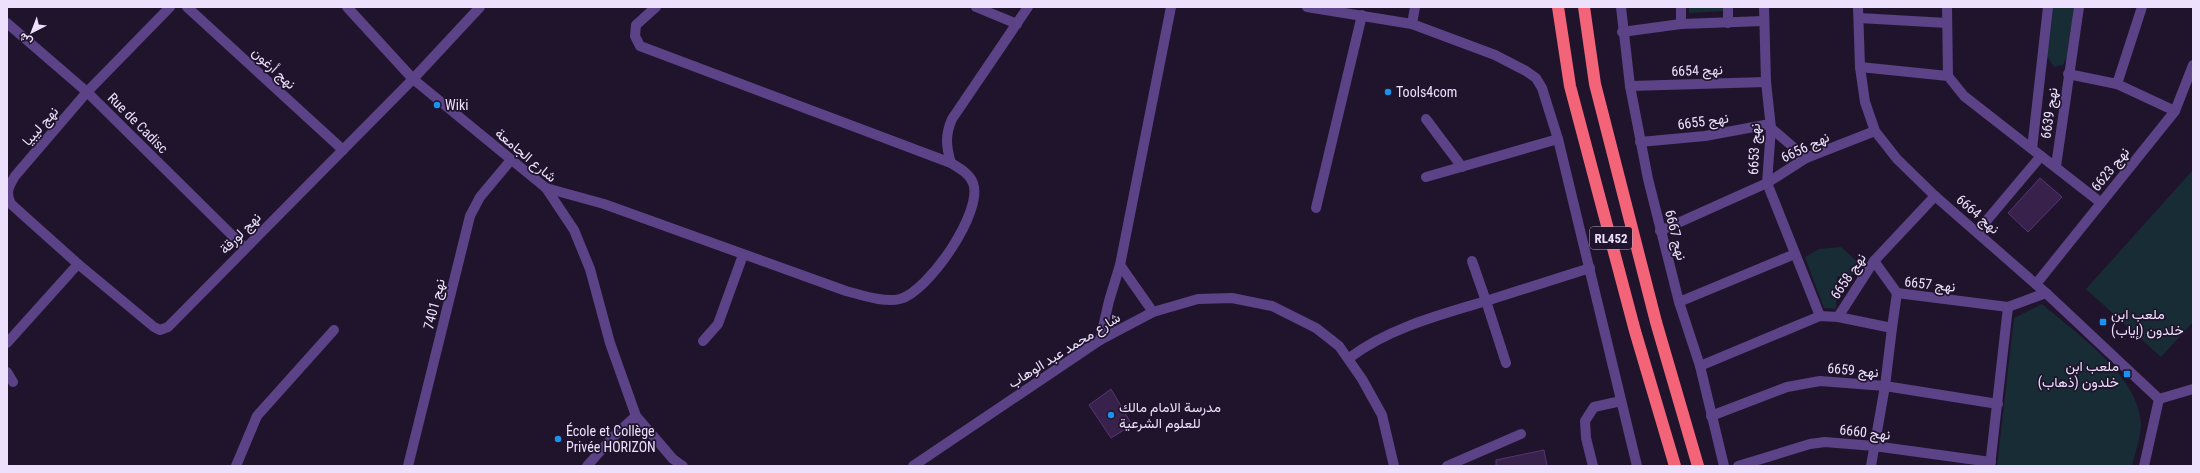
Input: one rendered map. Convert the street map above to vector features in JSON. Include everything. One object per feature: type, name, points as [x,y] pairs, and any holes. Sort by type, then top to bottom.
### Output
[{"type":"highway","name":"RL452","points":[[1558,7],[1570,86],[1635,331],[1675,466]]},
{"type":"highway","name":"RL452","points":[[1584,7],[1595,84],[1656,322],[1698,466]]},
{"type":"street","name":"نهج ليبيا","points":[[78,264],[11,204],[8,199],[7,191],[15,176],[87,92],[170,7]]},
{"type":"street","name":"نهج أرغون","points":[[187,7],[343,150]]},
{"type":"street","name":"شارع الجامعة","points":[[347,7],[413,78],[546,188],[574,230],[590,269],[610,343],[636,416],[673,459],[683,466]]},
{"type":"street","name":"نهج لورقة","points":[[78,264],[154,327],[160,330],[168,327],[343,150],[480,7]]},
{"type":"street","points":[[546,188],[604,204],[846,291],[880,299],[900,299],[916,291],[954,246],[972,210],[975,190],[969,175],[950,163],[640,46],[635,36],[636,25],[656,7]]},
{"type":"street","points":[[976,7],[1017,24]]},
{"type":"street","points":[[950,163],[946,145],[947,131],[952,119],[1028,7]]},
{"type":"street","points":[[1100,340],[1108,301],[1120,265],[1171,7]]},
{"type":"street","points":[[1307,7],[1412,24],[1495,55],[1526,71],[1536,78],[1542,88],[1558,139],[1637,466]]},
{"type":"street","points":[[1412,24],[1415,7]]},
{"type":"street","name":"نهج 6667","points":[[1621,7],[1622,32],[1640,142],[1660,231],[1679,302],[1700,366],[1724,466]]},
{"type":"street","points":[[1681,7],[1681,24]]},
{"type":"street","points":[[1728,7],[1728,22]]},
{"type":"street","name":"نهج 6653","points":[[1764,7],[1766,82],[1771,126],[1767,183],[1820,316]]},
{"type":"street","name":"نهج 6664","points":[[1858,7],[1860,68],[1865,102],[1875,131],[1897,159],[1935,196],[2046,293],[2159,399]]},
{"type":"street","points":[[1947,7],[1948,76],[1964,96],[2056,166],[2100,202]]},
{"type":"street","points":[[2032,149],[2048,7]]},
{"type":"street","name":"نهج 6639","points":[[2056,166],[2068,74],[2079,7]]},
{"type":"street","points":[[2117,84],[2142,7]]},
{"type":"street","points":[[1316,208],[1362,15]]},
{"type":"street","points":[[1859,18],[1947,23]]},
{"type":"street","points":[[1622,32],[1681,24],[1764,21]]},
{"type":"street","name":"Rue de Cadisc","points":[[7,23],[87,92],[245,248]]},
{"type":"street","name":"نهج 6623","points":[[2036,284],[2100,202],[2175,111],[2193,65]]},
{"type":"street","points":[[1860,68],[1948,76]]},
{"type":"street","points":[[2068,74],[2117,84],[2175,111]]},
{"type":"street","name":"نهج 6654","points":[[1630,86],[1766,82]]},
{"type":"street","points":[[1426,119],[1462,167]]},
{"type":"street","points":[[1771,126],[1806,158]]},
{"type":"street","name":"نهج 6655","points":[[1640,142],[1704,136],[1771,126]]},
{"type":"street","name":"نهج 6656","points":[[1660,231],[1767,183],[1806,158],[1875,131]]},
{"type":"street","points":[[1426,177],[1558,139]]},
{"type":"street","points":[[1977,232],[2042,156]]},
{"type":"street","name":"نهج 7401","points":[[408,466],[470,216],[480,197],[511,160]]},
{"type":"street","name":"نهج 6658","points":[[1700,366],[1820,316],[1838,317],[1874,261],[1935,196]]},
{"type":"street","points":[[1679,302],[1795,254]]},
{"type":"street","points":[[703,341],[720,319],[743,255]]},
{"type":"street","points":[[1472,261],[1506,363]]},
{"type":"street","points":[[1874,261],[1897,294]]},
{"type":"street","points":[[7,343],[78,264]]},
{"type":"street","points":[[1120,265],[1153,312]]},
{"type":"street","points":[[1349,358],[1364,347],[1409,325],[1590,268]]},
{"type":"street","name":"نهج 6657","points":[[1871,466],[1885,386],[1897,294],[2008,307],[2046,293]]},
{"type":"street","name":"شارع محمد عبد الوهاب","points":[[912,466],[1100,340],[1153,312],[1198,298],[1232,298],[1272,306],[1316,328],[1339,346],[1349,358],[1382,414],[1394,466]]},
{"type":"street","points":[[1990,464],[2008,307]]},
{"type":"street","points":[[1838,317],[1892,328]]},
{"type":"street","points":[[236,466],[257,416],[334,330]]},
{"type":"street","points":[[7,372],[13,382]]},
{"type":"street","name":"نهج 6659","points":[[1711,416],[1787,386],[1820,381],[1885,386],[1998,404]]},
{"type":"street","points":[[2144,466],[2159,399],[2193,389]]},
{"type":"street","points":[[1594,466],[1586,438],[1585,421],[1594,407],[1621,401]]},
{"type":"street","points":[[587,466],[636,416]]},
{"type":"street","points":[[1447,466],[1521,434]]},
{"type":"street","name":"نهج 6660","points":[[1738,466],[1810,444],[1825,442],[1874,446],[1990,464]]},
{"type":"shaded area","points":[[1689,7],[1723,7],[1724,11],[1689,13]]},
{"type":"shaded area","points":[[2050,7],[2074,7],[2067,57],[2063,65],[2054,67],[2045,53]]},
{"type":"shaded area","points":[[2193,170],[2193,322],[2161,357],[2086,289]]},
{"type":"shaded area","points":[[1841,247],[1861,265],[1851,277],[1837,276],[1836,309],[1824,308],[1805,257],[1819,249]]},
{"type":"shaded area","points":[[2042,304],[2104,357],[2118,372],[2129,389],[2138,406],[2141,424],[2139,440],[2132,466],[1997,466],[2014,318]]},
{"type":"building","points":[[2040,178],[2062,197],[2028,232],[2008,213]]},
{"type":"building","name":"مدرسة الامام مالك للعلوم الشرعية","points":[[1111,389],[1132,425],[1111,438],[1089,405]]},
{"type":"building","points":[[1544,450],[1547,466],[1496,466],[1496,460]]},
{"type":"place","name":"Tools4com","points":[[1388,92]]},
{"type":"place","name":"Wiki","points":[[437,105]]},
{"type":"place","name":"ملعب ابن خلدون (إياب)","points":[[2103,322]]},
{"type":"place","name":"ملعب ابن خلدون (ذهاب)","points":[[2127,374]]},
{"type":"place","name":"مدرسة الامام مالك للعلوم الشرعية","points":[[1111,415]]},
{"type":"place","name":"École et Collège Privée HORIZON","points":[[558,439]]}]
